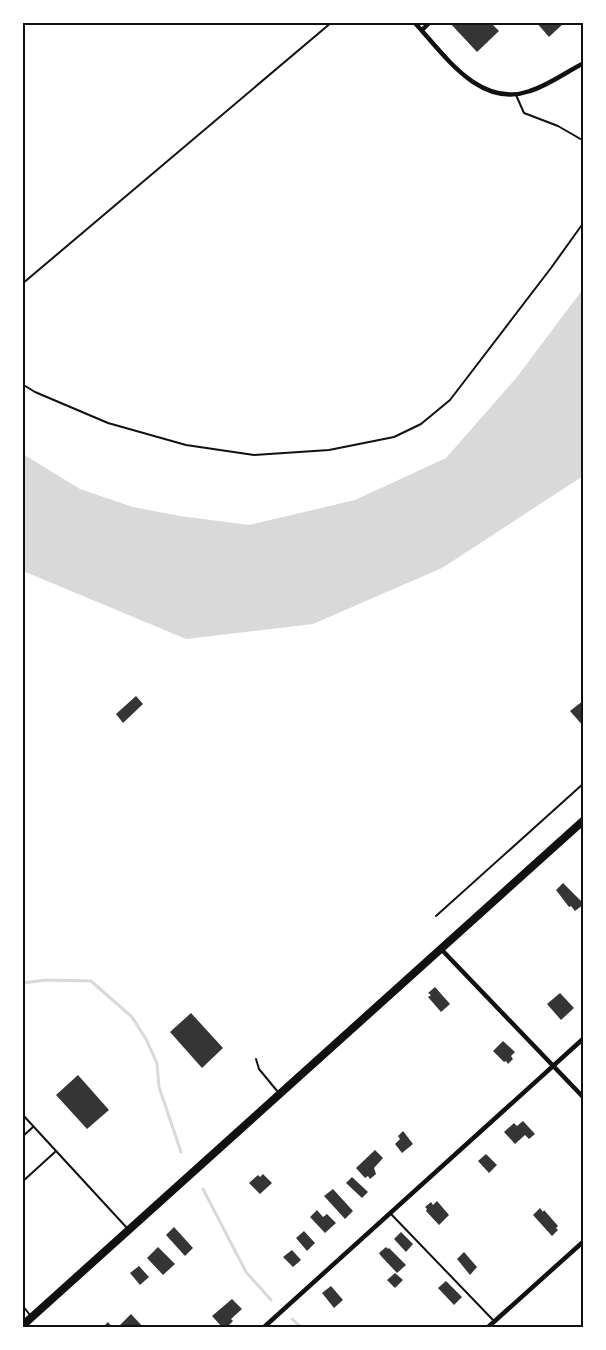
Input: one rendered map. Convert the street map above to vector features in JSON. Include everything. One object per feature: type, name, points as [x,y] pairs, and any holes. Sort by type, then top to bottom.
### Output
[{"type":"main road","points":[[22,1326],[584,820]]},
{"type":"street","points":[[414,22],[471,82],[492,92],[516,95],[536,89],[584,63]]},
{"type":"street","points":[[422,30],[430,22]]},
{"type":"street","points":[[441,949],[584,1098]]},
{"type":"street","points":[[263,1328],[584,1038]]},
{"type":"street","points":[[487,1328],[584,1241]]},
{"type":"lane","points":[[22,284],[332,22]]},
{"type":"lane","points":[[516,95],[524,113],[558,126],[584,141]]},
{"type":"lane","points":[[22,384],[35,392],[108,423],[186,445],[254,455],[329,450],[394,437],[421,424],[450,400],[584,222]]},
{"type":"lane","points":[[436,916],[584,783]]},
{"type":"lane","points":[[256,1059],[259,1069],[280,1094]]},
{"type":"lane","points":[[22,1114],[129,1230]]},
{"type":"lane","points":[[22,1137],[33,1127]]},
{"type":"lane","points":[[22,1182],[55,1152]]},
{"type":"lane","points":[[390,1213],[494,1321]]},
{"type":"lane","points":[[22,1305],[32,1317]]},
{"type":"shaded area","points":[[583,289],[583,476],[442,568],[313,624],[186,639],[23,571],[23,454],[80,489],[133,507],[180,516],[249,525],[355,500],[446,458],[517,377]]},
{"type":"building","points":[[449,22],[490,22],[499,31],[477,52]]},
{"type":"building","points":[[536,22],[565,22],[549,37]]},
{"type":"building","points":[[136,696],[143,704],[123,723],[116,714]]},
{"type":"building","points":[[584,700],[584,727],[570,711]]},
{"type":"building","points":[[563,883],[584,904],[575,911],[556,890]]},
{"type":"building","points":[[435,987],[450,1004],[441,1012],[428,997],[431,995],[428,993]]},
{"type":"building","points":[[560,993],[574,1008],[561,1020],[547,1004]]},
{"type":"building","points":[[191,1013],[223,1048],[202,1068],[170,1032]]},
{"type":"building","points":[[503,1041],[515,1052],[508,1064],[493,1051]]},
{"type":"building","points":[[78,1075],[109,1110],[87,1129],[56,1095]]},
{"type":"building","points":[[523,1121],[535,1134],[529,1139],[525,1135],[515,1144],[504,1132],[514,1123],[517,1126]]},
{"type":"building","points":[[403,1131],[413,1144],[402,1153],[395,1144]]},
{"type":"building","points":[[375,1150],[383,1158],[374,1168],[376,1174],[370,1179],[368,1176],[365,1178],[356,1168]]},
{"type":"building","points":[[486,1154],[497,1165],[489,1173],[478,1161]]},
{"type":"building","points":[[263,1174],[272,1183],[260,1194],[249,1183],[258,1175],[260,1177]]},
{"type":"building","points":[[352,1177],[368,1192],[362,1198],[346,1183]]},
{"type":"building","points":[[333,1189],[353,1211],[345,1219],[324,1196]]},
{"type":"building","points":[[437,1201],[449,1215],[439,1225],[425,1207]]},
{"type":"building","points":[[540,1208],[558,1226],[556,1228],[558,1230],[552,1236],[533,1215]]},
{"type":"building","points":[[317,1210],[323,1217],[327,1214],[336,1223],[325,1233],[310,1217]]},
{"type":"building","points":[[174,1227],[193,1248],[185,1256],[166,1235]]},
{"type":"building","points":[[304,1231],[315,1243],[307,1251],[296,1238]]},
{"type":"building","points":[[401,1232],[413,1244],[406,1252],[394,1239]]},
{"type":"building","points":[[158,1247],[175,1264],[163,1275],[147,1258]]},
{"type":"building","points":[[386,1247],[406,1265],[397,1273],[379,1253]]},
{"type":"building","points":[[292,1250],[301,1260],[293,1267],[283,1257]]},
{"type":"building","points":[[464,1252],[477,1267],[470,1275],[457,1259]]},
{"type":"building","points":[[139,1266],[149,1277],[140,1285],[130,1273]]},
{"type":"building","points":[[395,1273],[403,1280],[395,1288],[387,1280]]},
{"type":"building","points":[[446,1281],[462,1297],[454,1305],[438,1288]]},
{"type":"building","points":[[331,1286],[343,1300],[334,1308],[322,1293]]},
{"type":"building","points":[[232,1299],[242,1309],[231,1319],[233,1321],[226,1328],[223,1325],[222,1327],[212,1316]]},
{"type":"building","points":[[131,1314],[144,1328],[117,1328]]},
{"type":"building","points":[[108,1322],[113,1328],[102,1328]]},
{"type":"waterway","points":[[22,983],[47,980],[91,981],[132,1017],[157,1063],[159,1087],[181,1152]]},
{"type":"waterway","points":[[203,1189],[246,1272],[271,1300]]},
{"type":"waterway","points":[[292,1319],[302,1328]]}]
